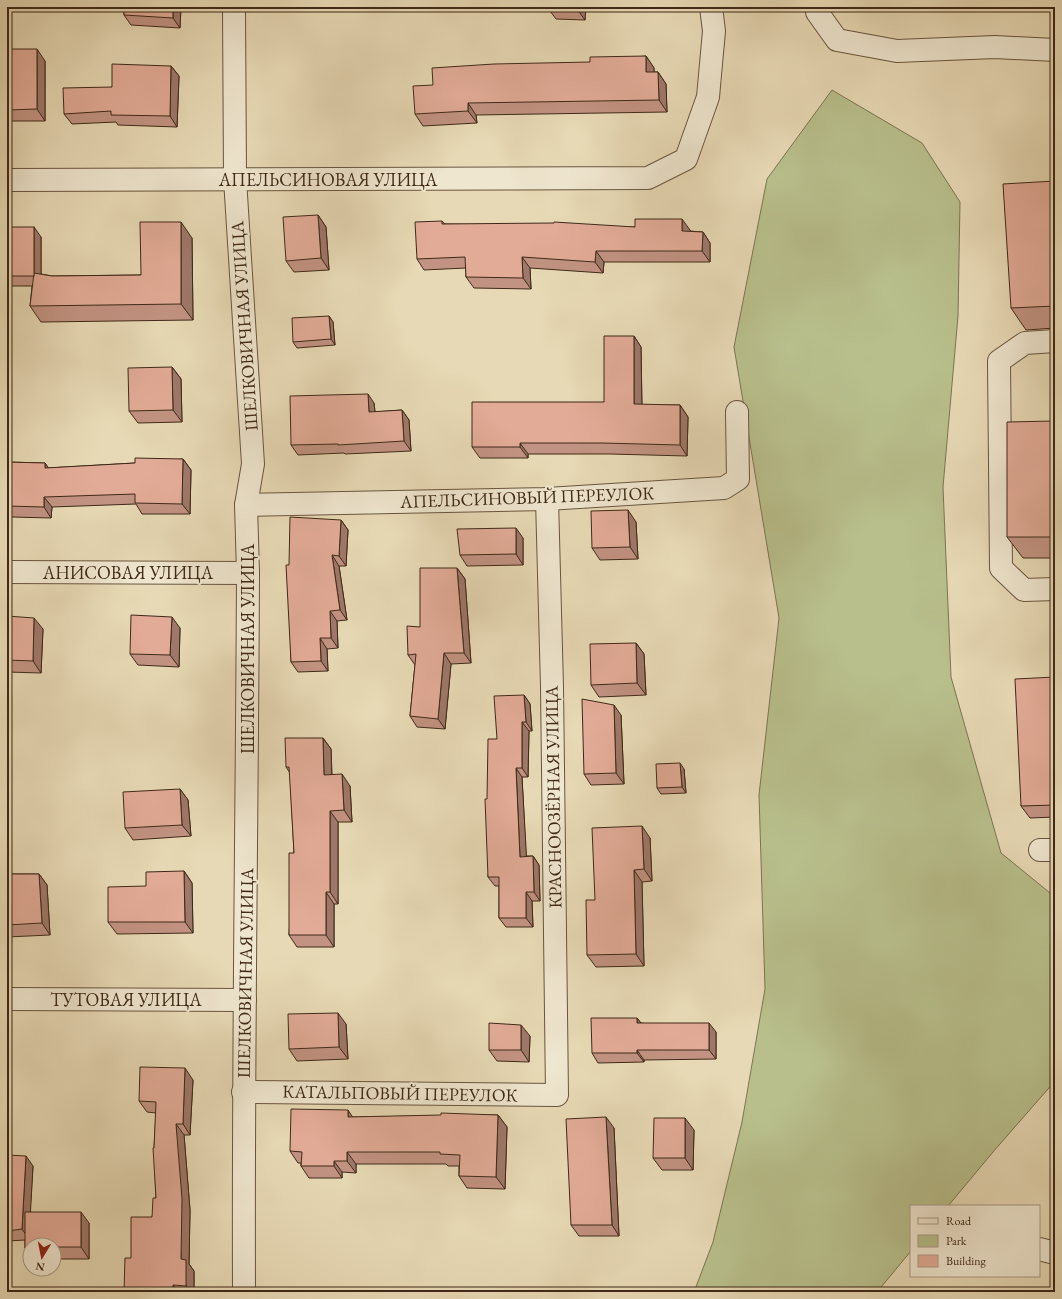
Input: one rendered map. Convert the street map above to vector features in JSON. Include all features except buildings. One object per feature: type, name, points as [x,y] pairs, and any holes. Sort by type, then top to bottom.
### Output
[{"type":"street","name":"ШЕЛКОВИЧНАЯ УЛИЦА","points":[[234,7],[234,179],[254,464],[246,504],[248,573],[246,1000],[243,1092],[244,1292]]},
{"type":"street","name":"АПЕЛЬСИНОВАЯ УЛИЦА","points":[[7,180],[648,178],[686,159],[708,97],[714,30],[711,7]]},
{"type":"street","points":[[817,9],[837,40],[897,51],[995,47],[1055,50]]},
{"type":"street","points":[[1055,341],[1025,344],[999,361],[1001,568],[1024,590],[1055,589]]},
{"type":"street","name":"АПЕЛЬСИНОВЫЙ ПЕРЕУЛОК","points":[[246,504],[547,499],[724,488],[738,478],[737,412]]},
{"type":"street","name":"КРАСНООЗЁРНАЯ УЛИЦА","points":[[547,499],[552,687],[557,1095]]},
{"type":"street","name":"АНИСОВАЯ УЛИЦА","points":[[7,572],[248,573]]},
{"type":"street","name":"ТУТОВАЯ УЛИЦА","points":[[7,999],[246,1000]]},
{"type":"street","name":"КАТАЛЬПОВЫЙ ПЕРЕУЛОК","points":[[243,1092],[557,1095]]},
{"type":"street","points":[[1040,1249],[1055,1253]]},
{"type":"green space","points":[[832,90],[922,143],[960,202],[958,316],[943,487],[951,677],[1001,853],[1055,897],[1055,1081],[949,1205],[910,1205],[910,1252],[877,1292],[694,1292],[713,1242],[742,1122],[765,989],[759,795],[779,618],[734,347],[767,179]]}]
